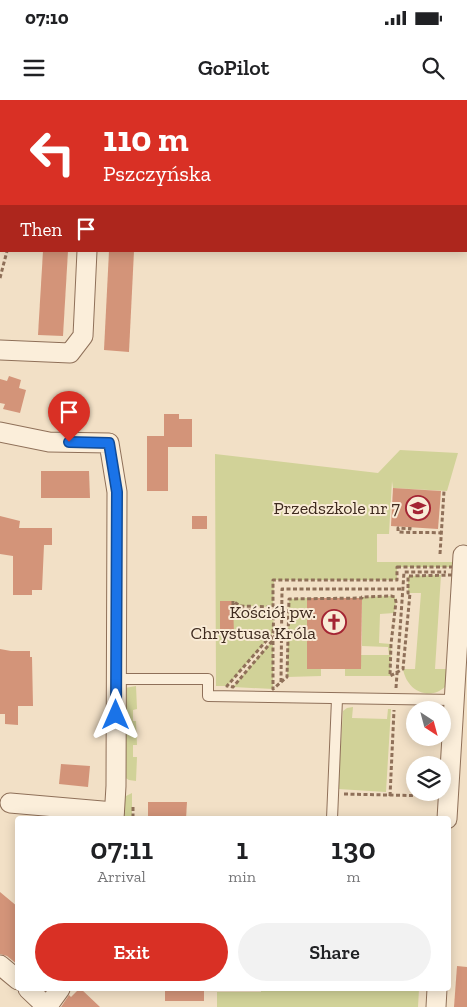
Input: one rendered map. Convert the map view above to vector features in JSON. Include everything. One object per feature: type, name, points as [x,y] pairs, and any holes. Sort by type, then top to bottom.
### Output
[{"type":"street","points":[[0,350],[70,352],[84,336],[86,252]]},
{"type":"street","points":[[0,432],[49,442],[109,443],[117,492],[116,786],[114,816],[10,804]]},
{"type":"street","points":[[447,816],[460,566]]},
{"type":"street","points":[[0,965],[15,978]]},
{"type":"street","points":[[30,991],[47,1007],[59,991]]},
{"type":"street","points":[[436,1007],[437,991]]},
{"type":"lane","points":[[116,679],[208,679],[208,696],[454,700]]},
{"type":"lane","points":[[332,816],[337,699]]},
{"type":"path","points":[[0,278],[7,252]]},
{"type":"path","points":[[440,554],[444,491]]},
{"type":"path","points":[[410,527],[410,529],[398,528],[398,532],[441,533]]},
{"type":"path","points":[[390,796],[396,673],[404,572],[460,566]]},
{"type":"path","points":[[230,686],[233,686],[273,640],[273,690],[287,677],[289,599],[394,597],[396,602],[391,644],[390,676],[396,673],[403,669],[410,593],[408,593],[408,576],[453,575],[460,566]]},
{"type":"path","points":[[230,686],[227,686],[273,633],[274,611],[240,610],[234,617],[233,601],[240,606],[273,607],[274,580],[397,580],[397,567],[460,566]]},
{"type":"path","points":[[281,698],[282,589],[403,589]]},
{"type":"path","points":[[221,696],[281,628]]},
{"type":"path","points":[[333,794],[406,796]]},
{"type":"green space","points":[[400,450],[458,453],[447,491],[393,488],[392,481],[389,534],[377,534],[377,562],[453,562],[453,567],[397,567],[397,580],[274,580],[273,607],[240,606],[233,601],[220,601],[220,635],[233,634],[233,617],[240,610],[274,611],[273,633],[227,686],[216,686],[215,454],[378,473]]},
{"type":"green space","points":[[441,575],[435,669],[448,669],[447,685],[434,693],[427,693],[414,689],[409,684],[403,669],[415,669],[421,593],[408,593],[408,576]]},
{"type":"green space","points":[[362,597],[395,597],[396,602],[394,613],[380,614],[379,643],[391,644],[390,676],[345,676],[345,669],[361,669],[361,655],[389,655],[388,647],[362,646]]},
{"type":"green space","points":[[307,598],[307,669],[321,669],[321,676],[287,677],[289,599]]},
{"type":"green space","points":[[273,640],[273,689],[233,687]]},
{"type":"green space","points":[[136,686],[137,709],[133,710],[133,721],[136,721],[137,745],[133,745],[133,757],[137,757],[136,781],[124,777],[125,688]]},
{"type":"green space","points":[[353,707],[352,718],[387,719],[388,709],[391,709],[386,792],[338,789],[343,711]]},
{"type":"green space","points":[[132,793],[132,816],[121,816],[124,797]]},
{"type":"green space","points":[[419,991],[418,1007],[217,1007],[217,992]]},
{"type":"building","points":[[43,252],[68,252],[63,336],[38,335]]},
{"type":"building","points":[[109,252],[134,252],[129,352],[104,350]]},
{"type":"building","points":[[9,376],[21,380],[19,388],[26,390],[20,413],[3,409],[5,404],[0,403],[0,379],[7,381]]},
{"type":"building","points":[[164,414],[179,414],[179,419],[192,419],[192,447],[168,447],[168,491],[147,491],[147,436],[164,436]]},
{"type":"building","points":[[41,471],[89,471],[90,498],[41,498]]},
{"type":"building","points":[[393,488],[441,491],[438,529],[391,526]]},
{"type":"building","points":[[0,516],[20,521],[19,528],[52,528],[52,545],[44,545],[42,590],[32,590],[32,595],[13,595],[13,556],[0,554]]},
{"type":"building","points":[[192,516],[207,516],[207,529],[192,529]]},
{"type":"building","name":"Kościół pw. Chrystusa Króla","points":[[307,598],[362,598],[361,669],[307,669]]},
{"type":"building","points":[[220,601],[233,601],[234,635],[220,635]]},
{"type":"building","points":[[0,649],[30,651],[30,657],[32,657],[33,706],[18,706],[18,725],[5,724],[5,714],[0,714]]},
{"type":"building","points":[[61,764],[90,766],[88,787],[59,784]]},
{"type":"building","points":[[148,802],[187,802],[186,816],[148,816]]},
{"type":"building","points":[[0,892],[15,904],[15,963],[7,956],[0,954]]},
{"type":"building","points":[[457,966],[467,967],[467,1007],[454,1007]]},
{"type":"building","points":[[77,991],[83,991],[100,1007],[61,1007],[69,995],[71,997]]},
{"type":"building","points":[[165,991],[204,991],[204,1001],[165,1001]]},
{"type":"place","name":"Przedszkole nr 7","points":[[418,508]]},
{"type":"place","name":"Kościół pw. Chrystusa Króla","points":[[334,622]]},
{"type":"route","points":[[69,442],[109,443],[117,492],[116,715]]}]
